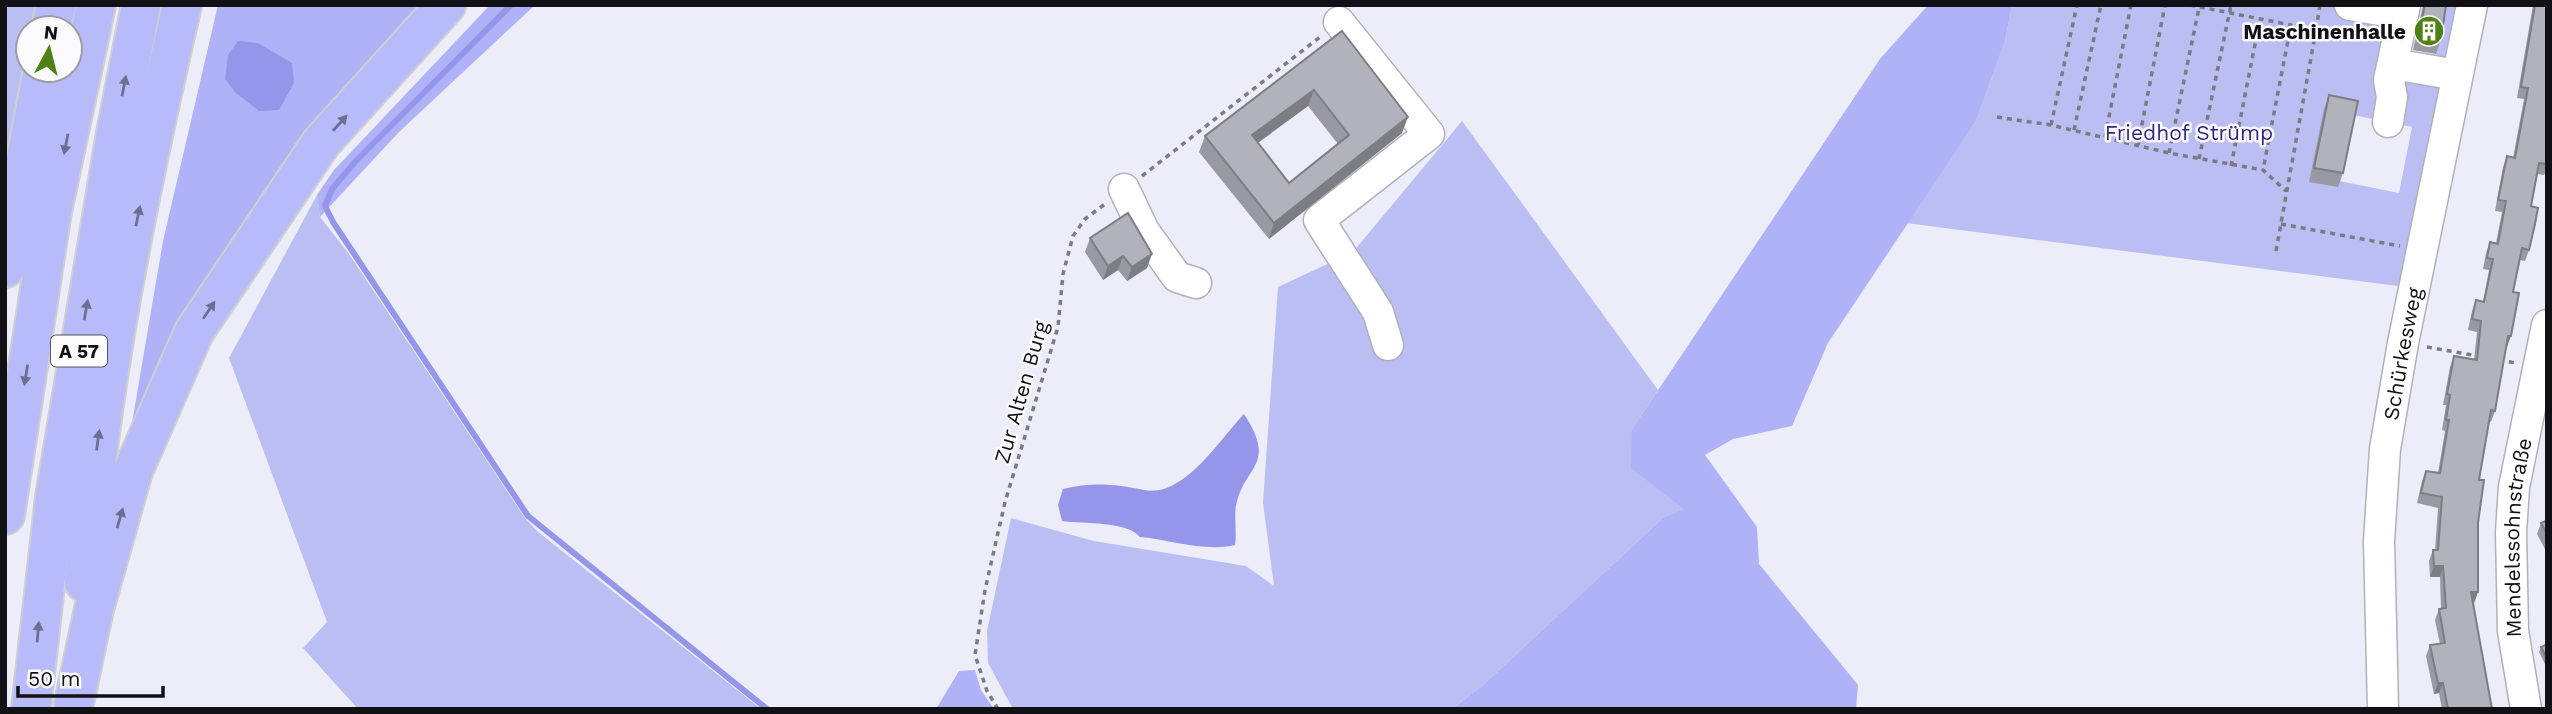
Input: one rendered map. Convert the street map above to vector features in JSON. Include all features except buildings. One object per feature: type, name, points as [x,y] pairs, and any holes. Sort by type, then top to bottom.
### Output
[{"type":"highway","name":"A 57","points":[[5,515],[52,211],[96,5]]},
{"type":"highway","name":"A 57","points":[[31,709],[57,483],[116,133],[141,5]]},
{"type":"highway","points":[[73,706],[90,497],[103,404],[129,257],[182,5]]},
{"type":"highway","points":[[73,706],[94,609],[133,471],[194,331],[321,143],[446,5]]},
{"type":"highway","points":[[5,268],[40,84]]},
{"type":"street","points":[[2350,5],[2404,10],[2393,64],[2388,122]]},
{"type":"street","name":"Schürkesweg","points":[[2383,709],[2379,541],[2385,449],[2403,342],[2472,5]]},
{"type":"street","points":[[1339,22],[1378,83],[1429,134],[1319,220],[1378,312],[1388,345]]},
{"type":"street","points":[[2393,64],[2457,75]]},
{"type":"street","points":[[1124,190],[1144,231],[1177,277],[1196,283]]},
{"type":"street","name":"Mendelssohnstraße","points":[[2526,709],[2514,631],[2511,533],[2514,486],[2543,350]]},
{"type":"path","points":[[2051,125],[2077,5]]},
{"type":"path","points":[[2074,130],[2101,5]]},
{"type":"path","points":[[2105,137],[2131,5]]},
{"type":"path","points":[[2138,145],[2165,5]]},
{"type":"path","points":[[2190,5],[2348,36]]},
{"type":"path","points":[[2199,159],[2231,5]]},
{"type":"path","points":[[2276,251],[2320,5]]},
{"type":"path","points":[[2169,153],[2199,7]]},
{"type":"path","points":[[2231,166],[2260,19]]},
{"type":"path","name":"Zur Alten Burg","points":[[998,709],[987,691],[975,655],[985,590],[1004,502],[1058,327],[1063,274],[1073,236],[1084,219],[1339,22]]},
{"type":"path","points":[[2263,170],[2291,25]]},
{"type":"path","points":[[1997,117],[2051,125],[2169,153],[2263,170],[2286,191]]},
{"type":"path","points":[[2281,224],[2422,251]]},
{"type":"path","points":[[2403,342],[2486,357]]},
{"type":"path","points":[[2499,360],[2543,350]]},
{"type":"green space","points":[[5,5],[40,5],[38,14],[14,14],[14,84],[24,84],[10,158],[5,146]]},
{"type":"green space","name":"Friedhof Strümp","points":[[2012,5],[2375,5],[2372,25],[2405,30],[2402,53],[2435,58],[2444,5],[2461,5],[2406,287],[1906,223],[1976,121],[2005,41]],"holes":[[[2324,109],[2412,127],[2399,193],[2339,181]]]},
{"type":"green space","points":[[1462,121],[1658,390],[1632,429],[1685,509],[1664,517],[1482,686],[1452,709],[1013,709],[988,663],[987,631],[1011,518],[1094,541],[1246,566],[1274,586],[1263,503],[1278,287],[1353,252]]},
{"type":"green space","points":[[317,195],[320,217],[349,254],[525,518],[537,531],[761,709],[358,709],[303,648],[327,622],[229,358]]},
{"type":"shaded area","points":[[218,5],[439,5],[311,145],[123,476],[163,241]]},
{"type":"shaded area","points":[[490,5],[535,5],[399,132],[320,217],[317,195],[334,170]]},
{"type":"shaded area","points":[[1928,5],[2012,5],[2005,41],[1976,121],[1828,343],[1792,426],[1733,439],[1705,455],[1757,527],[1759,564],[1858,685],[1856,709],[1452,709],[1482,686],[1664,517],[1684,509],[1631,468],[1632,429],[1880,59]]},
{"type":"shaded area","points":[[238,41],[258,43],[292,63],[294,83],[279,110],[259,111],[236,93],[225,79],[228,55]]},
{"type":"shaded area","points":[[1244,414],[1254,431],[1259,455],[1240,492],[1236,506],[1235,545],[1188,545],[1140,537],[1125,528],[1115,526],[1062,521],[1058,505],[1063,489],[1104,485],[1159,490],[1173,485],[1200,464]]},
{"type":"shaded area","points":[[975,670],[981,690],[994,709],[936,709],[959,671]]},
{"type":"waterway","points":[[511,5],[355,162],[332,189],[325,206],[528,516],[767,709]]},
{"type":"place","name":"Maschinenhalle","points":[[2429,31]]}]
